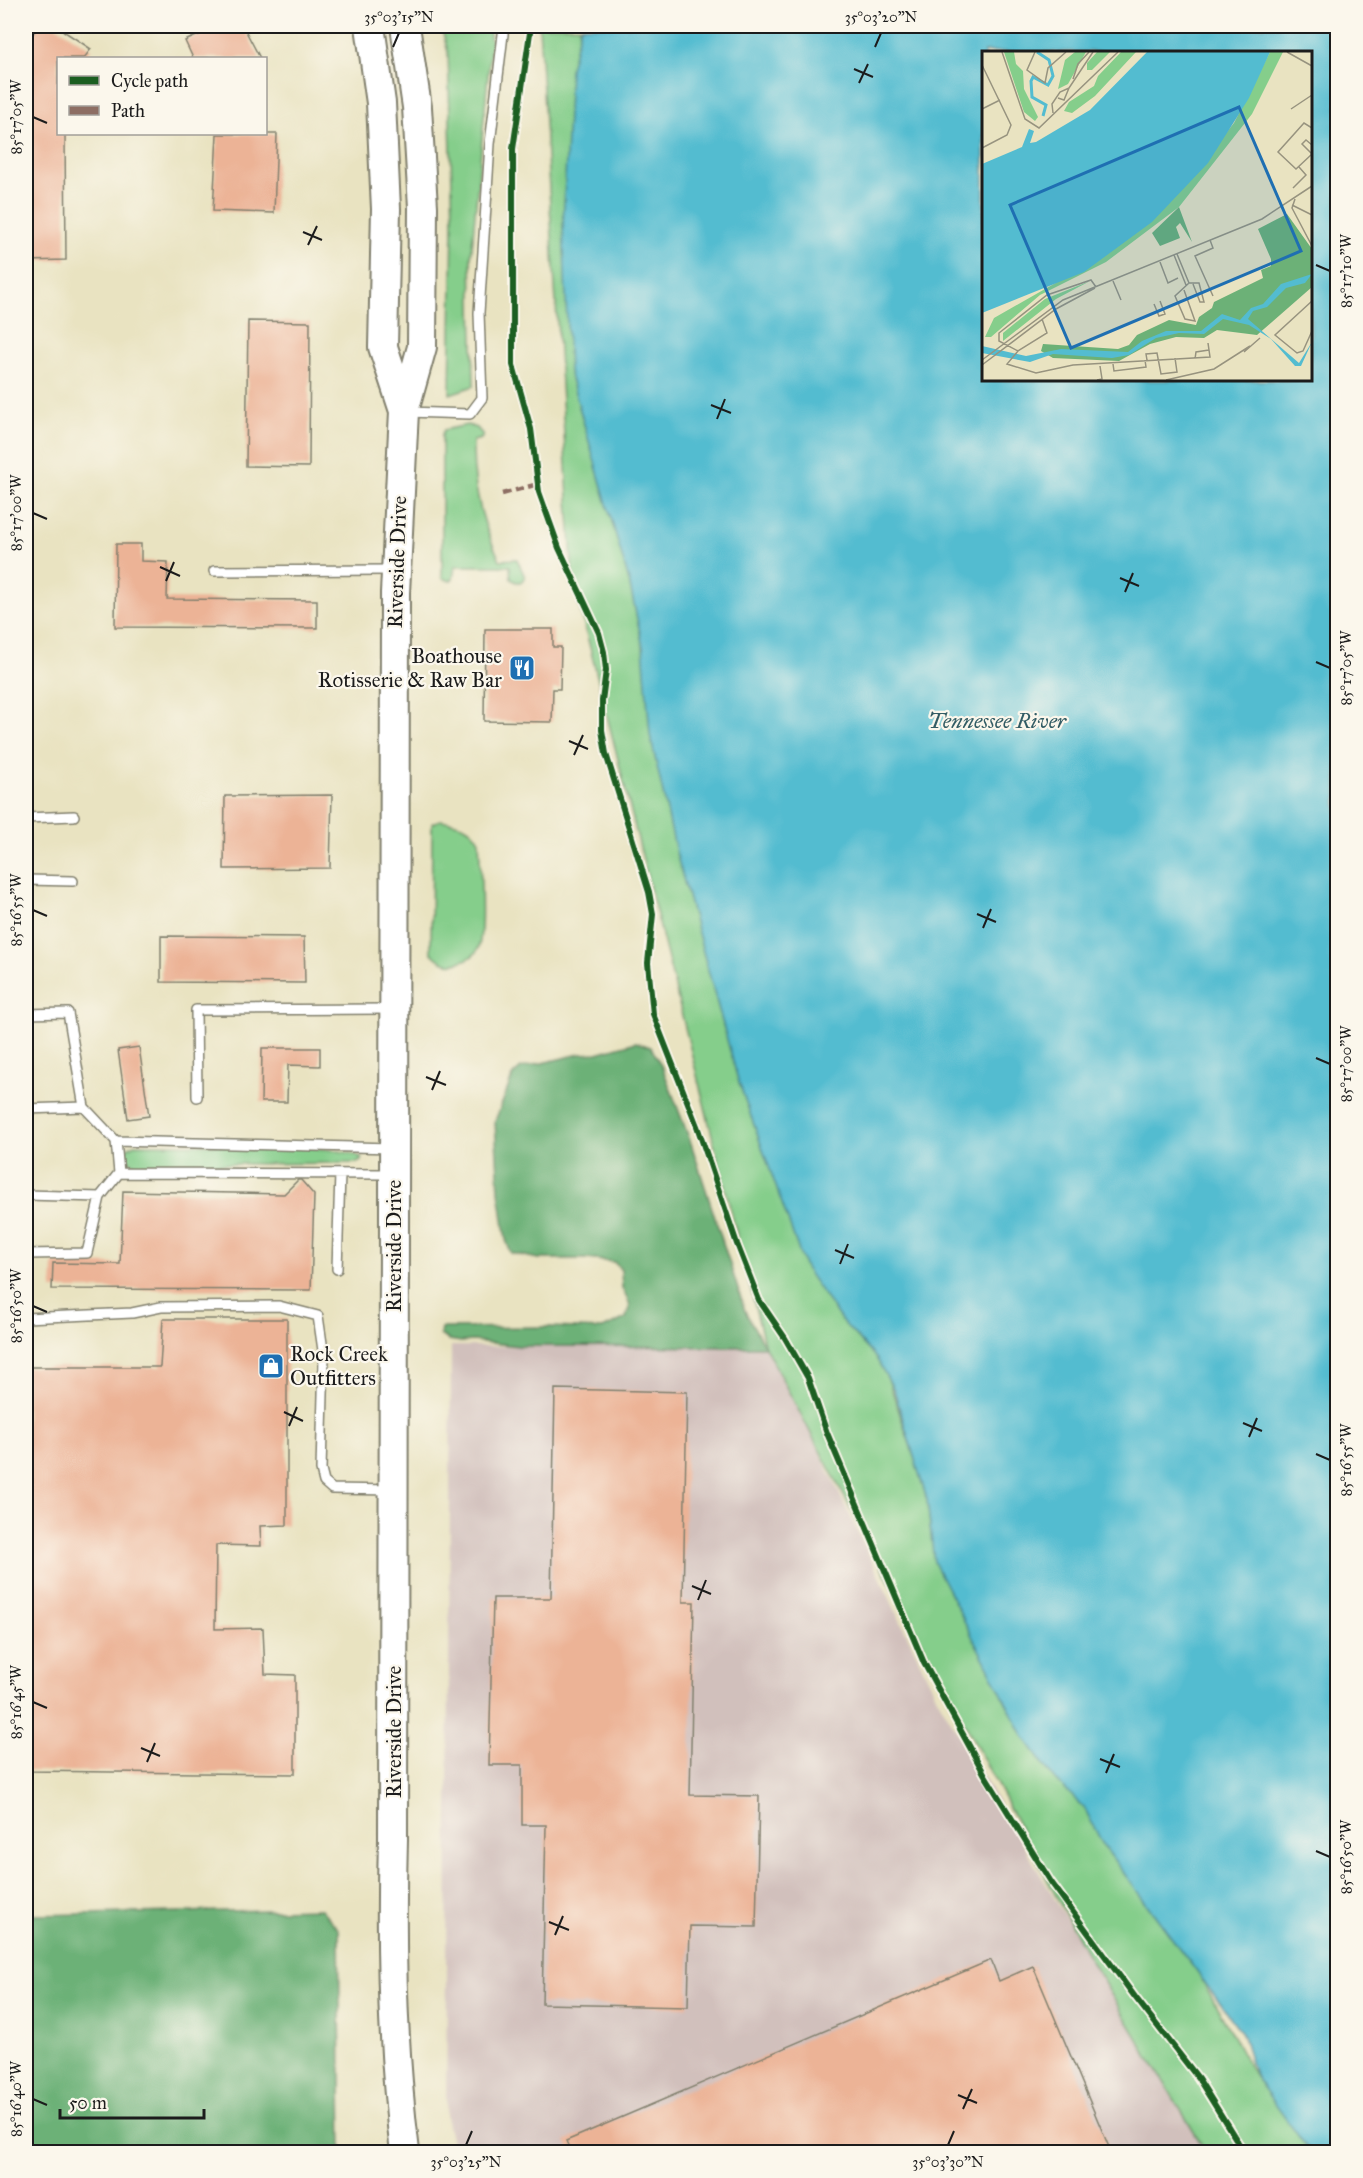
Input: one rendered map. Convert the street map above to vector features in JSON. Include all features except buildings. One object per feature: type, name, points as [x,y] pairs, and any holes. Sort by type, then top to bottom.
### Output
[{"type":"main road","name":"Riverside Drive","points":[[370,26],[381,103],[386,209],[383,347],[404,411]]},
{"type":"main road","name":"Riverside Drive","points":[[405,26],[417,107],[423,207],[422,347],[404,411],[396,570],[392,1977],[395,2045],[405,2152]]},
{"type":"lane","points":[[404,411],[471,414],[482,398],[479,313],[489,144],[504,26]]},
{"type":"lane","points":[[214,571],[396,570]]},
{"type":"lane","points":[[26,818],[74,816]]},
{"type":"lane","points":[[26,880],[73,881]]},
{"type":"lane","points":[[197,1097],[196,1010],[394,1009]]},
{"type":"lane","points":[[26,1014],[68,1013],[84,1107],[116,1142],[119,1173],[100,1197],[87,1253],[26,1254]]},
{"type":"lane","points":[[26,1108],[84,1107]]},
{"type":"lane","points":[[116,1142],[394,1161]]},
{"type":"lane","points":[[119,1173],[340,1174],[394,1161]]},
{"type":"lane","points":[[337,1269],[340,1174]]},
{"type":"lane","points":[[26,1195],[100,1197]]},
{"type":"lane","points":[[26,1318],[132,1313],[161,1307],[267,1306],[279,1306],[318,1316],[324,1357],[321,1470],[324,1482],[332,1489],[394,1490]]},
{"type":"shaded area","points":[[451,1346],[769,1347],[938,1699],[1085,1951],[1232,2152],[454,2152],[446,2117]]},
{"type":"green space","points":[[441,26],[489,26],[491,43],[471,258],[474,386],[450,394],[453,222],[448,52]]},
{"type":"green space","points":[[539,26],[579,26],[643,647],[914,1456],[1256,2078],[1318,2152],[1206,2152],[1085,1951],[765,1347],[573,580]]},
{"type":"green space","points":[[467,425],[477,428],[483,435],[481,439],[473,441],[473,456],[476,487],[488,532],[500,560],[517,559],[525,577],[521,582],[511,579],[510,566],[455,566],[453,579],[450,581],[442,578],[442,434],[444,430]]},
{"type":"green space","points":[[440,820],[458,823],[468,828],[479,841],[480,940],[473,956],[455,963],[444,962],[431,952],[432,823]]},
{"type":"green space","points":[[636,1042],[651,1047],[663,1069],[691,1143],[745,1311],[765,1347],[519,1346],[473,1341],[461,1342],[449,1340],[440,1335],[441,1328],[603,1329],[626,1318],[630,1305],[622,1288],[621,1270],[614,1262],[586,1259],[538,1259],[511,1253],[506,1240],[499,1192],[495,1121],[513,1075],[521,1068],[580,1054],[597,1053]]},
{"type":"green space","points":[[134,1144],[290,1146],[347,1153],[362,1158],[357,1163],[137,1165],[124,1157],[123,1151]]},
{"type":"green space","points":[[321,1909],[339,1930],[342,2152],[26,2152],[26,1912],[34,1915]]},
{"type":"water","name":"Tennessee River","points":[[581,26],[1337,26],[1337,2152],[1310,2152],[1256,2078],[1242,2033],[1103,1845],[1084,1807],[1054,1779],[1024,1737],[934,1562],[927,1500],[894,1390],[876,1358],[841,1320],[805,1268],[738,1080],[677,856],[650,735],[643,647],[629,581],[569,372],[563,226],[570,68]]},
{"type":"marked path","points":[[502,494],[538,484]]},
{"type":"cycle path","points":[[531,26],[513,149],[513,365],[531,429],[539,492],[559,548],[599,633],[604,652],[606,670],[602,701],[602,730],[606,754],[649,892],[653,914],[648,963],[653,1014],[697,1126],[737,1244],[759,1300],[785,1338],[808,1378],[827,1433],[924,1663],[985,1775],[1051,1882],[1198,2078],[1244,2152]]},
{"type":"place","name":"Boathouse Rotisserie & Raw Bar","points":[[522,668]]},
{"type":"place","name":"Rock Creek Outfitters","points":[[271,1366]]}]
